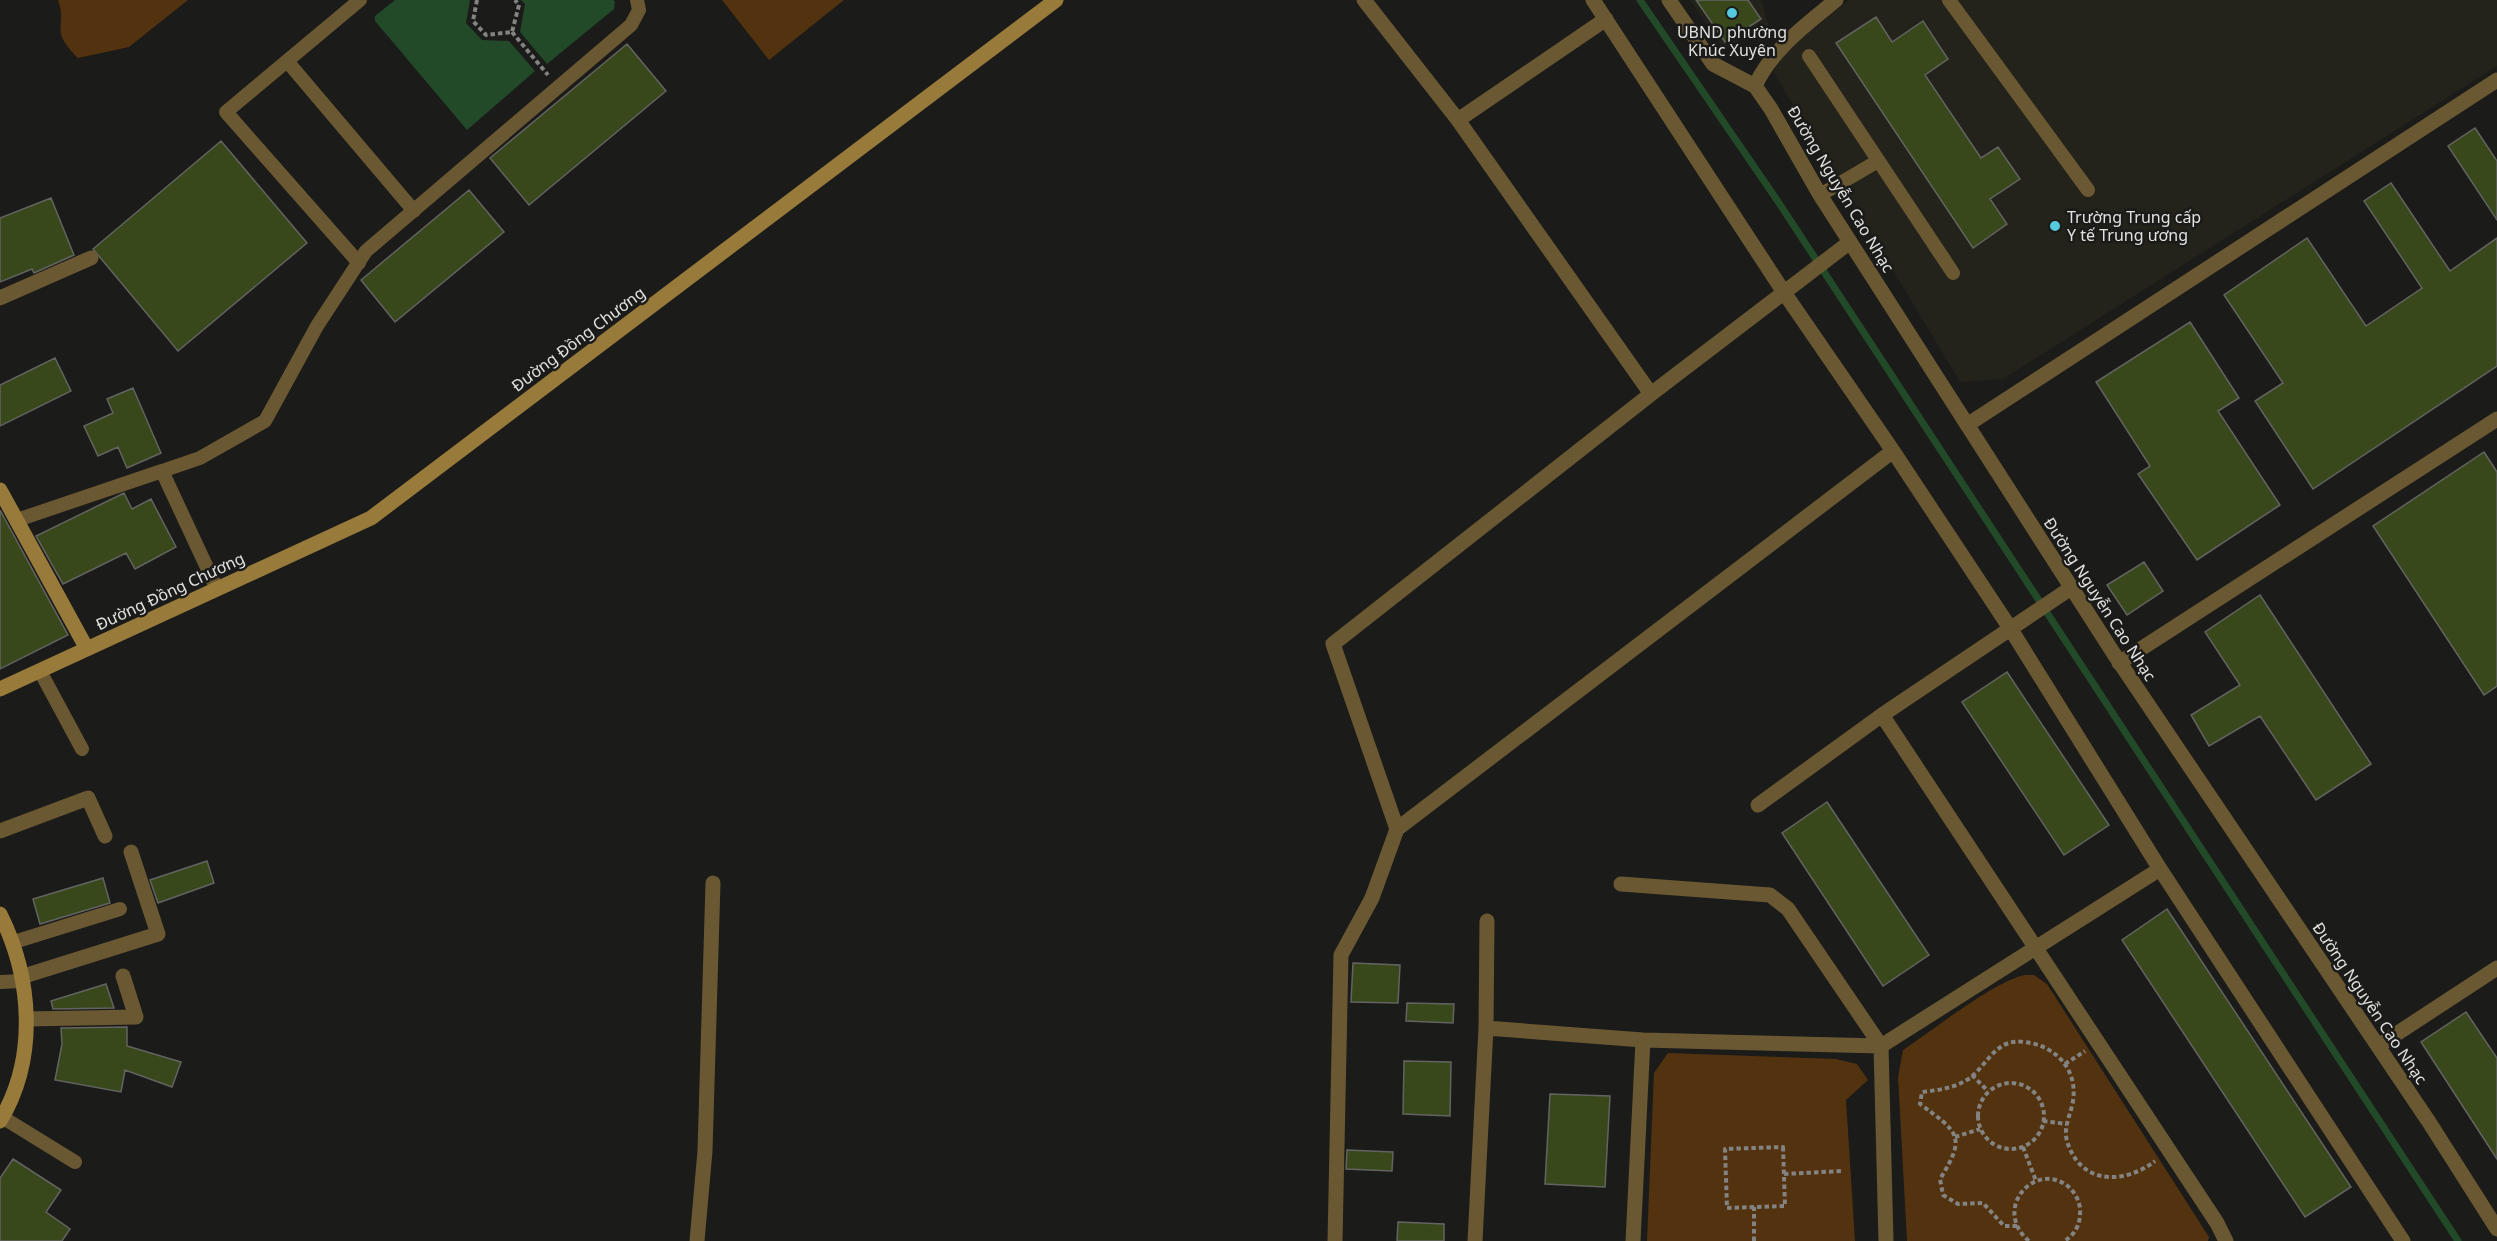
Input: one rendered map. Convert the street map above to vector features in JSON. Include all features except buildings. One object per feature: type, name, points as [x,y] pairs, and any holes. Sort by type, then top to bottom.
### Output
[{"type":"street","name":"Đường Đồng Chương","points":[[0,689],[371,518],[1056,0]]},
{"type":"street","points":[[1364,0],[1458,120],[1651,394]]},
{"type":"street","points":[[1593,0],[1783,291],[2013,626],[2160,869],[2403,1241]]},
{"type":"street","points":[[1669,0],[1713,64],[1755,86],[1764,68],[1778,50],[1836,0]]},
{"type":"street","points":[[1458,120],[1606,19]]},
{"type":"street","points":[[1967,425],[2497,80]]},
{"type":"street","name":"Đường Nguyễn Cao Nhạc","points":[[1755,86],[1820,195],[2119,663],[2378,1046],[2497,1229]]},
{"type":"street","points":[[1398,829],[1333,644],[1783,291],[1850,242]]},
{"type":"street","points":[[0,298],[91,258]]},
{"type":"street","points":[[2119,663],[2497,419]]},
{"type":"street","points":[[1335,1241],[1341,955],[1372,898],[1398,829],[1893,451]]},
{"type":"street","points":[[0,490],[87,649]]},
{"type":"street","points":[[1758,805],[1882,715],[2071,588]]},
{"type":"street","points":[[1882,715],[2217,1223],[2226,1241]]},
{"type":"street","points":[[0,831],[88,798],[105,836]]},
{"type":"street","points":[[22,979],[158,934],[130,852]]},
{"type":"street","points":[[1486,1028],[1643,1040],[1881,1046],[2160,869]]},
{"type":"street","points":[[697,1241],[705,1151],[713,883]]},
{"type":"street","points":[[1621,884],[1770,895],[1788,909],[1881,1046],[1886,1241]]},
{"type":"street","points":[[0,914],[14,942],[27,1019],[22,1065],[1,1119]]},
{"type":"street","points":[[1475,1241],[1486,1028],[1487,921]]},
{"type":"street","points":[[2378,1046],[2497,968]]},
{"type":"street","points":[[27,1019],[136,1017],[123,976]]},
{"type":"street","points":[[1634,1241],[1643,1040]]},
{"type":"lane","points":[[359,263],[226,112],[360,0]]},
{"type":"lane","points":[[17,520],[200,458],[266,421],[317,326],[366,251],[631,25],[639,10],[637,0]]},
{"type":"lane","points":[[1949,0],[2088,190]]},
{"type":"lane","points":[[1809,56],[1953,273]]},
{"type":"lane","points":[[287,61],[414,212]]},
{"type":"lane","points":[[1820,195],[1878,161]]},
{"type":"lane","points":[[162,471],[217,589]]},
{"type":"lane","points":[[40,671],[82,749]]},
{"type":"lane","points":[[14,942],[120,909]]},
{"type":"lane","points":[[0,982],[22,979]]},
{"type":"lane","points":[[1,1119],[75,1162]]},
{"type":"path","points":[[477,0],[472,21],[486,35],[512,32]]},
{"type":"path","points":[[512,32],[519,5],[515,0]]},
{"type":"path","points":[[512,32],[559,87]]},
{"type":"path","points":[[2016,1226],[2004,1226],[1983,1203],[1958,1204],[1943,1195],[1940,1179],[1956,1152],[1955,1137],[1945,1123],[1920,1104],[1922,1092],[1949,1088],[1972,1076],[1993,1051],[2003,1046],[2022,1041],[2054,1052],[2065,1064],[2074,1086],[2066,1139],[2070,1149],[2087,1169],[2095,1174],[2120,1178],[2139,1173],[2158,1159]]},
{"type":"path","points":[[2065,1064],[2088,1049]]},
{"type":"path","points":[[1972,1076],[1988,1091]]},
{"type":"path","points":[[2010,1082],[2029,1088],[2042,1103],[2043,1121],[2039,1134],[2023,1147],[2001,1148],[1992,1144],[1980,1129],[1977,1117],[1978,1106],[1988,1091],[1999,1084],[2010,1082]]},
{"type":"path","points":[[2043,1121],[2067,1124]]},
{"type":"path","points":[[1955,1137],[1980,1129]]},
{"type":"path","points":[[1783,1147],[1784,1174],[1785,1206],[1727,1208],[1725,1149],[1783,1147]]},
{"type":"path","points":[[2023,1147],[2036,1181]]},
{"type":"path","points":[[1784,1174],[1843,1171]]},
{"type":"path","points":[[2029,1241],[2016,1226],[2013,1214],[2015,1203],[2019,1194],[2036,1181],[2056,1180],[2066,1185],[2078,1201],[2080,1221],[2075,1231],[2064,1241]]},
{"type":"path","points":[[1754,1207],[1754,1241]]},
{"type":"shaded area","points":[[58,0],[188,0],[129,47],[78,58],[61,34]]},
{"type":"shaded area","points":[[395,0],[470,0],[466,23],[482,40],[509,41],[535,71],[467,130],[375,21],[375,16]]},
{"type":"shaded area","points":[[521,0],[613,0],[615,2],[614,9],[547,64],[520,32],[525,4]]},
{"type":"shaded area","points":[[722,0],[844,0],[769,60]]},
{"type":"shaded area","name":"UBND phường Khúc Xuyên","points":[[1690,0],[1761,0],[1769,26],[1724,50]]},
{"type":"shaded area","name":"Trường Trung cấp Y tế Trung ương","points":[[1849,0],[2497,0],[2497,66],[2003,379],[1960,382],[1774,73],[1777,59]]},
{"type":"shaded area","points":[[2034,975],[2047,984],[2209,1237],[2208,1241],[1907,1241],[1898,1077],[1903,1050],[1980,996],[2012,979]]},
{"type":"shaded area","points":[[1668,1053],[1836,1059],[1857,1064],[1868,1080],[1846,1100],[1855,1241],[1647,1241],[1654,1073]]},
{"type":"waterway","points":[[1640,0],[1779,203],[2458,1241]]},
{"type":"place","name":"UBND phường Khúc Xuyên","points":[[1732,13]]},
{"type":"place","name":"Trường Trung cấp Y tế Trung ương","points":[[2055,226]]}]
